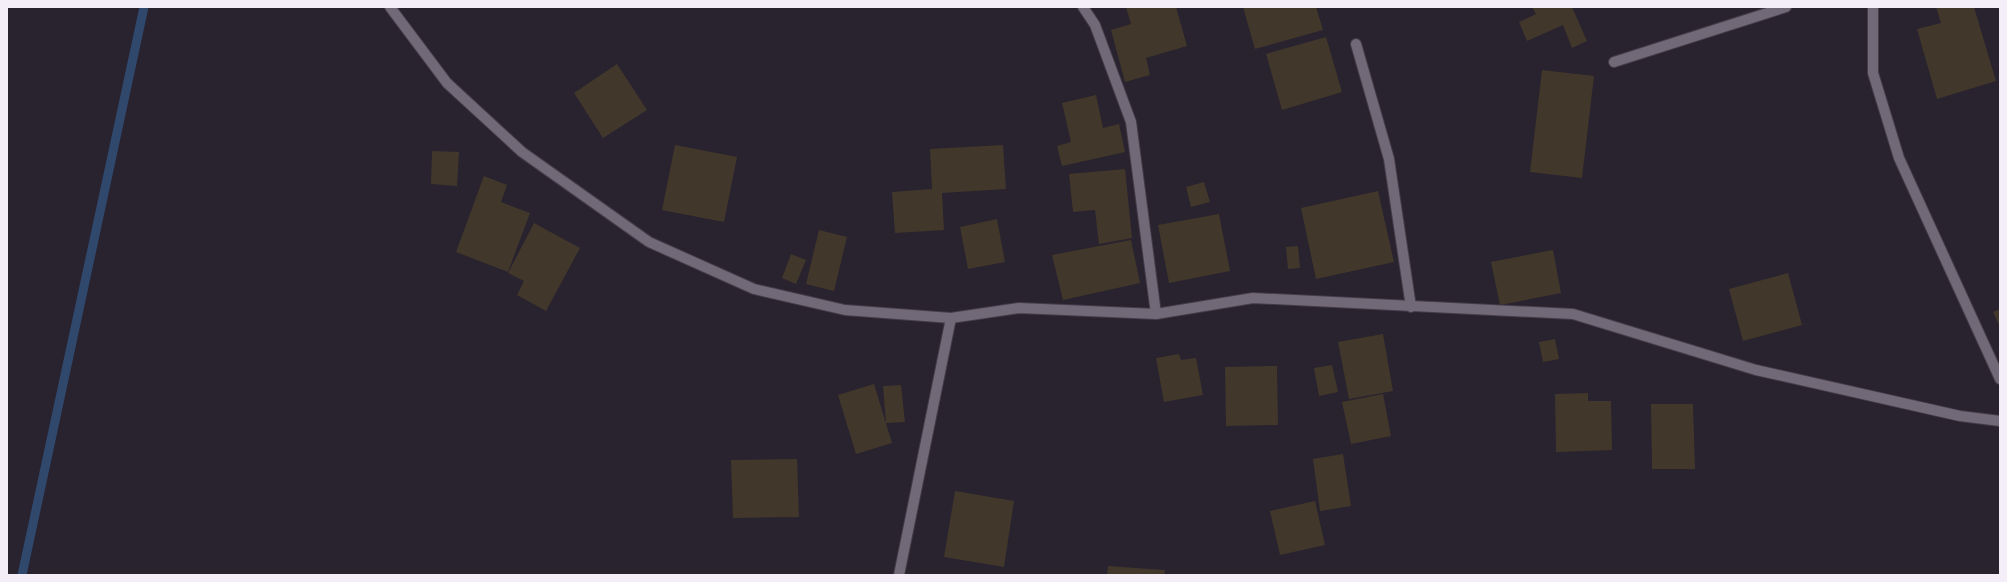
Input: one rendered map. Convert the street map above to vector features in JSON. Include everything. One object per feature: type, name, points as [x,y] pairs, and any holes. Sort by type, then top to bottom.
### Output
[{"type":"street","points":[[390,7],[447,83],[522,152],[649,242],[754,289],[845,310],[951,318],[1019,308],[1156,314],[1253,298],[1573,314],[1756,370],[1960,416],[2000,422]]},
{"type":"street","points":[[1083,7],[1095,26],[1131,122],[1156,314]]},
{"type":"street","points":[[1614,62],[1786,7]]},
{"type":"street","points":[[1873,7],[1873,73],[1899,158],[2000,379]]},
{"type":"street","points":[[1356,44],[1390,159],[1411,307]]},
{"type":"street","points":[[899,575],[951,318]]},
{"type":"building","points":[[1126,7],[1176,7],[1187,46],[1146,58],[1150,75],[1125,82],[1111,30],[1131,24]]},
{"type":"building","points":[[1243,7],[1316,7],[1323,30],[1255,49]]},
{"type":"building","points":[[1532,7],[1572,7],[1587,41],[1572,48],[1563,25],[1527,41],[1519,22],[1536,14]]},
{"type":"building","points":[[1936,7],[1974,7],[1996,81],[1937,99],[1917,29],[1941,23]]},
{"type":"building","points":[[1326,37],[1342,92],[1282,110],[1266,54]]},
{"type":"building","points":[[617,64],[647,110],[603,138],[574,93]]},
{"type":"building","points":[[1542,70],[1594,76],[1582,178],[1530,172]]},
{"type":"building","points":[[1096,95],[1103,128],[1119,124],[1125,152],[1062,166],[1057,146],[1071,142],[1062,103]]},
{"type":"building","points":[[675,145],[737,157],[724,222],[662,210]]},
{"type":"building","points":[[1003,145],[1006,189],[942,193],[944,230],[895,233],[892,192],[932,189],[930,149]]},
{"type":"building","points":[[432,151],[459,152],[457,186],[431,184]]},
{"type":"building","points":[[1125,169],[1132,238],[1099,244],[1095,210],[1073,212],[1069,174]]},
{"type":"building","points":[[484,176],[507,185],[501,202],[530,213],[508,272],[456,252]]},
{"type":"building","points":[[1204,182],[1210,202],[1191,207],[1186,187]]},
{"type":"building","points":[[1378,191],[1394,262],[1316,279],[1301,208]]},
{"type":"building","points":[[1219,214],[1230,271],[1169,283],[1158,225]]},
{"type":"building","points":[[997,219],[1005,262],[968,269],[960,227]]},
{"type":"building","points":[[534,223],[580,248],[546,311],[517,295],[524,281],[508,273]]},
{"type":"building","points":[[819,230],[847,237],[834,291],[806,284]]},
{"type":"building","points":[[1131,240],[1140,283],[1063,300],[1052,255]]},
{"type":"building","points":[[1298,246],[1300,268],[1288,269],[1286,247]]},
{"type":"building","points":[[1553,250],[1561,293],[1500,305],[1491,262]]},
{"type":"building","points":[[791,254],[806,260],[796,284],[782,278]]},
{"type":"building","points":[[1788,273],[1802,325],[1743,341],[1729,289]]},
{"type":"building","points":[[2000,309],[2000,327],[1993,312]]},
{"type":"building","points":[[1383,334],[1393,391],[1349,399],[1338,342]]},
{"type":"building","points":[[1555,339],[1559,359],[1543,362],[1539,342]]},
{"type":"building","points":[[1179,354],[1181,360],[1196,358],[1203,395],[1164,402],[1156,358]]},
{"type":"building","points":[[1332,365],[1338,392],[1319,396],[1314,368]]},
{"type":"building","points":[[1277,366],[1278,425],[1226,426],[1225,367]]},
{"type":"building","points":[[874,384],[892,443],[856,454],[838,395]]},
{"type":"building","points":[[901,385],[905,422],[886,423],[883,386]]},
{"type":"building","points":[[1588,393],[1588,401],[1611,401],[1612,450],[1556,452],[1555,394]]},
{"type":"building","points":[[1383,394],[1391,436],[1351,444],[1342,402]]},
{"type":"building","points":[[1651,404],[1693,404],[1695,469],[1652,469]]},
{"type":"building","points":[[1343,454],[1351,506],[1320,511],[1313,459]]},
{"type":"building","points":[[797,459],[799,517],[733,518],[731,460]]},
{"type":"building","points":[[955,491],[1014,501],[1004,567],[944,557]]},
{"type":"building","points":[[1315,501],[1325,545],[1280,555],[1270,511]]},
{"type":"building","points":[[1108,566],[1165,570],[1164,575],[1107,575]]},
{"type":"waterway","points":[[22,575],[144,7]]}]
